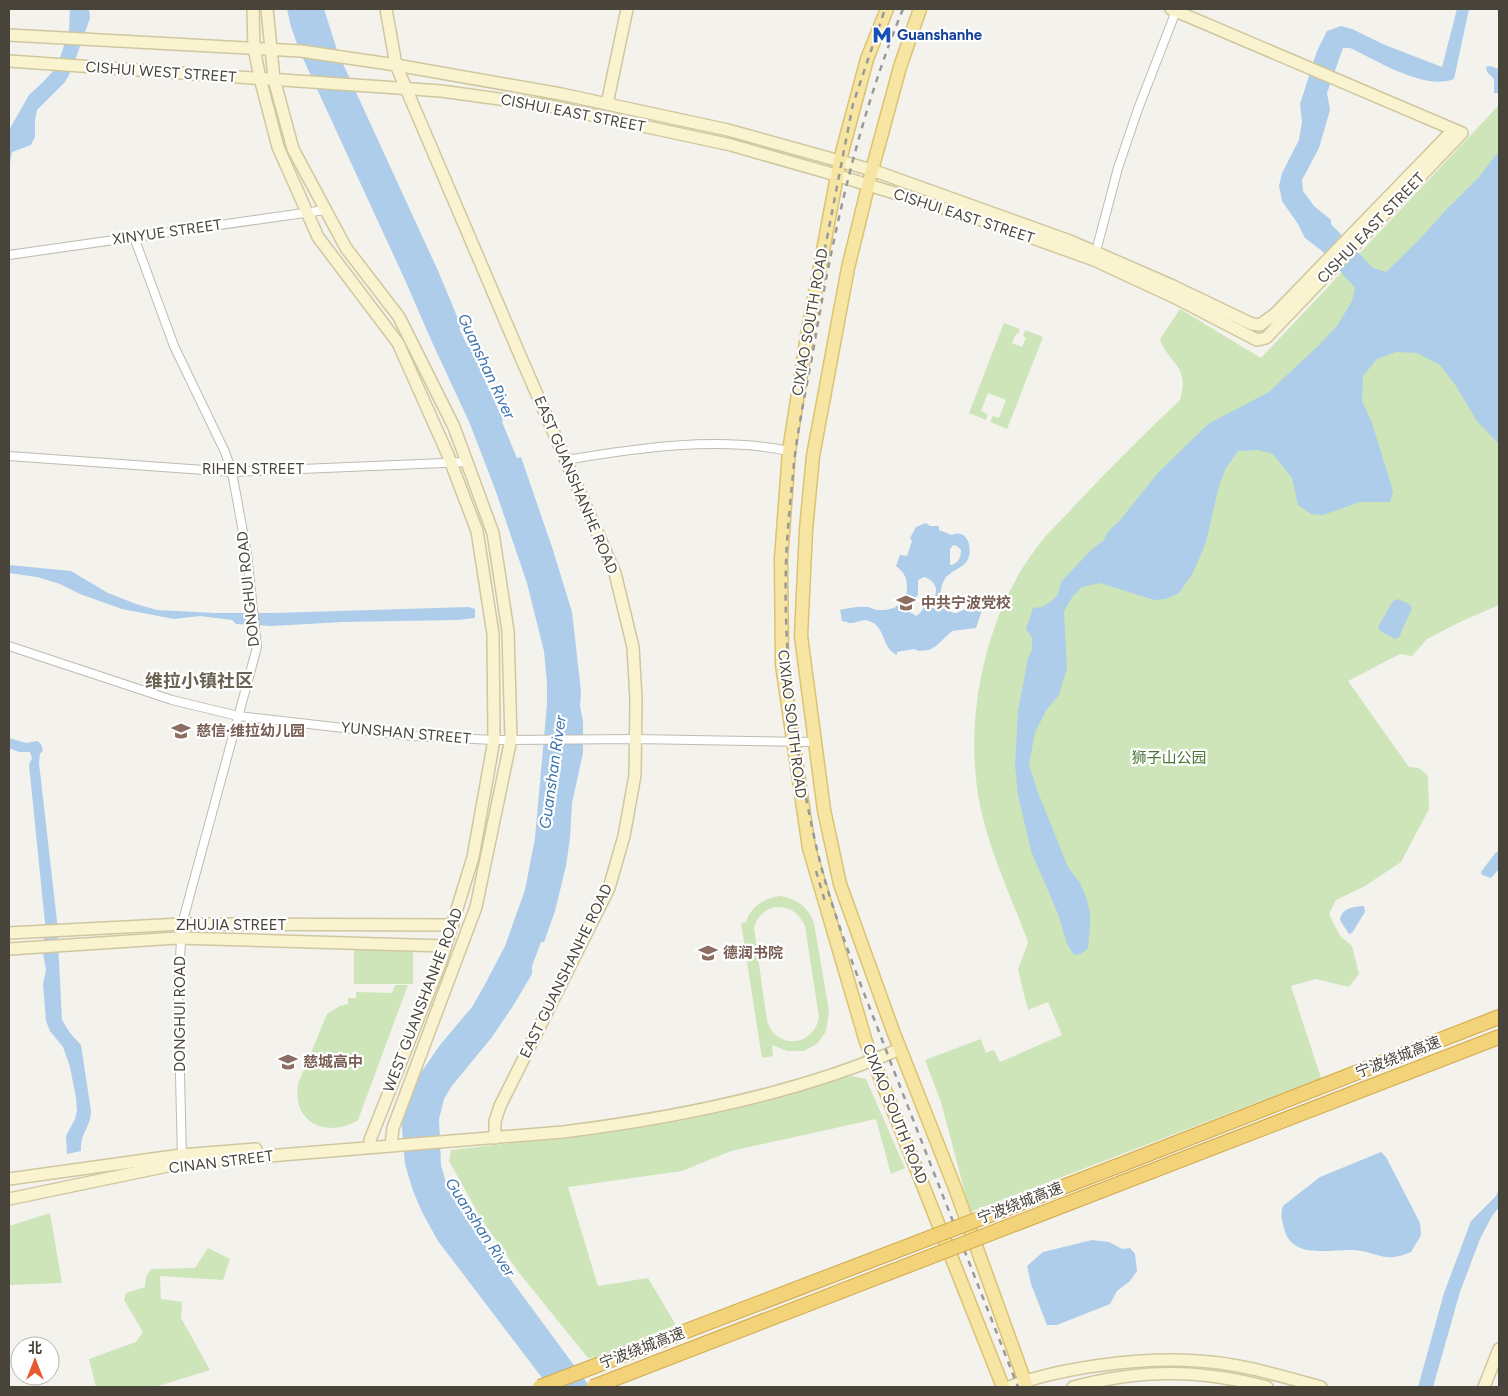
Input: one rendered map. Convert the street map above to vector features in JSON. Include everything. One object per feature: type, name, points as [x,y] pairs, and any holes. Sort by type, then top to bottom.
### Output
[{"type":"highway","name":"宁波绕城高速","points":[[540,1387],[1115,1167],[1499,1017]]},
{"type":"highway","name":"宁波绕城高速","points":[[593,1387],[1499,1037]]},
{"type":"main road","name":"CIXIAO SOUTH ROAD","points":[[887,9],[867,59],[836,175],[808,330],[789,451],[781,559],[782,665],[809,848],[872,1057],[1003,1387]]},
{"type":"main road","points":[[872,170],[900,67],[920,9]]},
{"type":"main road","name":"CIXIAO SOUTH ROAD","points":[[872,170],[848,268],[813,456],[801,636],[814,742],[824,810],[840,884],[1027,1384]]},
{"type":"street","name":"WEST GUANSHANHE ROAD","points":[[253,9],[254,48],[278,146],[318,236],[398,343],[451,463],[477,531],[493,634],[494,740],[473,857],[453,925],[370,1144]]},
{"type":"street","name":"WEST GUANSHANHE ROAD","points":[[267,9],[274,79],[293,149],[346,248],[399,317],[454,427],[493,533],[508,631],[511,739],[476,907],[393,1128],[392,1142]]},
{"type":"street","name":"EAST GUANSHANHE ROAD","points":[[386,9],[396,64],[615,572],[633,647],[635,775],[624,836],[609,888],[500,1106],[495,1120],[494,1134]]},
{"type":"street","points":[[607,104],[627,9]]},
{"type":"street","name":"CISHUI EAST STREET","points":[[356,59],[396,64],[561,94],[728,130],[840,160],[1070,241],[1244,334],[1257,340],[1266,338],[1457,132],[1174,10]]},
{"type":"street","points":[[1095,256],[1118,168],[1174,10]]},
{"type":"street","name":"CISHUI WEST STREET","points":[[9,34],[301,51],[356,59]]},
{"type":"street","name":"CISHUI WEST STREET","points":[[9,61],[313,82]]},
{"type":"street","name":"CISHUI EAST STREET","points":[[313,82],[441,91],[550,106],[731,145],[836,175],[1095,256]]},
{"type":"street","name":"XINYUE STREET","points":[[9,255],[325,210]]},
{"type":"street","name":"DONGHUI ROAD","points":[[134,237],[174,346],[225,452],[232,472],[247,554],[256,647],[182,924],[178,991],[182,1159]]},
{"type":"street","points":[[566,460],[664,447],[728,444],[766,446],[789,451]]},
{"type":"street","name":"RIHEN STREET","points":[[9,456],[232,472],[467,462]]},
{"type":"street","name":"YUNSHAN STREET","points":[[9,646],[163,697],[238,716],[413,736],[494,740],[635,739],[814,742]]},
{"type":"street","name":"ZHUJIA STREET","points":[[9,933],[182,924],[453,925]]},
{"type":"street","name":"ZHUJIA STREET","points":[[9,949],[182,939],[445,946]]},
{"type":"street","name":"CINAN STREET","points":[[9,1179],[182,1159],[494,1134],[595,1122],[700,1103],[872,1057],[899,1046]]},
{"type":"street","name":"CINAN STREET","points":[[9,1199],[182,1159]]},
{"type":"street","points":[[1484,1387],[1499,1349]]},
{"type":"street","points":[[1009,1387],[1027,1384],[1084,1368],[1134,1362],[1189,1360],[1273,1374],[1321,1387]]},
{"type":"street","points":[[1073,1387],[1106,1378],[1154,1373],[1206,1374],[1267,1387]]},
{"type":"green space","name":"狮子山公园","points":[[1499,105],[1499,605],[1427,639],[1412,656],[1400,654],[1348,681],[1409,767],[1419,768],[1428,776],[1429,809],[1401,862],[1365,886],[1336,900],[1329,914],[1340,936],[1352,946],[1359,974],[1349,987],[1316,979],[1291,986],[1321,1078],[970,1212],[941,1102],[925,1060],[981,1039],[986,1053],[994,1050],[1000,1062],[1062,1035],[1048,1002],[1028,1010],[1018,970],[1028,942],[990,844],[981,810],[976,777],[974,743],[976,708],[982,672],[991,638],[1003,605],[1019,575],[1042,541],[1116,463],[1180,400],[1182,388],[1181,372],[1160,339],[1180,309],[1261,358]]},
{"type":"green space","points":[[1004,323],[1020,329],[1012,343],[1022,347],[1026,338],[1023,336],[1025,330],[1043,337],[1007,429],[990,422],[993,416],[999,418],[1006,400],[988,393],[981,411],[988,414],[986,420],[969,413]]},
{"type":"green space","points":[[780,896],[792,899],[805,908],[812,917],[829,1011],[826,1031],[818,1043],[804,1051],[787,1051],[772,1045],[773,1056],[762,1058],[741,923],[746,922],[755,907],[774,897]],"holes":[[[774,907],[793,911],[805,926],[819,1017],[816,1027],[810,1034],[803,1039],[794,1041],[778,1037],[767,1021],[754,928],[759,918],[767,910]]]},
{"type":"green space","points":[[354,950],[413,950],[413,984],[354,984]]},
{"type":"green space","points":[[395,985],[408,985],[358,1120],[343,1127],[334,1128],[318,1126],[311,1122],[300,1108],[298,1084],[327,1014],[340,1006],[348,1004],[348,998],[356,998],[356,992],[392,993]]},
{"type":"green space","points":[[851,1076],[866,1079],[905,1168],[891,1174],[876,1119],[731,1151],[682,1171],[568,1187],[598,1286],[648,1278],[676,1325],[595,1357],[588,1358],[520,1274],[482,1220],[449,1161],[451,1150],[623,1130],[725,1110]]},
{"type":"green space","points":[[50,1213],[62,1283],[9,1285],[9,1226]]},
{"type":"green space","points":[[208,1248],[230,1259],[223,1280],[160,1276],[161,1299],[182,1302],[181,1318],[210,1370],[155,1387],[96,1387],[89,1359],[136,1342],[143,1332],[124,1300],[126,1293],[145,1287],[146,1277],[151,1269],[195,1268]]},
{"type":"water","points":[[70,9],[89,9],[90,18],[72,69],[65,82],[37,110],[35,137],[31,145],[12,152],[9,169],[9,130],[29,95],[57,67],[69,30]]},
{"type":"water","name":"Guanshan River","points":[[287,9],[324,9],[338,53],[439,273],[461,326],[459,328],[468,347],[470,347],[503,420],[502,422],[517,458],[521,457],[572,612],[581,691],[583,753],[572,803],[566,866],[555,911],[544,942],[541,942],[532,966],[532,974],[492,1037],[451,1087],[444,1099],[439,1119],[441,1165],[448,1190],[469,1223],[590,1387],[549,1387],[438,1241],[413,1191],[405,1164],[402,1118],[415,1081],[440,1045],[472,1007],[483,988],[505,946],[525,890],[535,838],[547,704],[544,651],[527,583],[495,489],[470,424],[300,52]]},
{"type":"water","points":[[1457,9],[1469,9],[1454,79],[1442,82],[1415,78],[1350,48],[1343,48],[1327,93],[1330,110],[1319,148],[1302,180],[1303,191],[1314,206],[1331,220],[1331,224],[1373,268],[1386,272],[1479,177],[1499,151],[1499,444],[1477,421],[1456,386],[1440,365],[1417,353],[1396,352],[1377,359],[1363,376],[1362,401],[1372,423],[1393,491],[1390,502],[1360,502],[1323,515],[1311,514],[1298,505],[1292,478],[1273,454],[1258,450],[1238,451],[1225,470],[1219,486],[1206,542],[1193,573],[1179,593],[1166,599],[1154,600],[1100,583],[1082,587],[1073,596],[1064,611],[1067,668],[1059,695],[1047,709],[1035,732],[1029,764],[1037,790],[1068,867],[1080,883],[1090,912],[1088,948],[1081,954],[1074,955],[1067,944],[1058,914],[1031,851],[1018,795],[1015,765],[1018,711],[1028,658],[1032,649],[1032,638],[1026,629],[1033,608],[1042,607],[1052,601],[1058,594],[1061,582],[1091,550],[1104,540],[1107,533],[1121,519],[1157,474],[1208,424],[1269,392],[1337,326],[1352,301],[1355,288],[1322,251],[1305,238],[1282,201],[1279,186],[1282,173],[1299,140],[1302,121],[1300,104],[1317,51],[1327,31],[1341,26],[1352,29],[1385,45],[1442,67]]},
{"type":"water","points":[[1490,66],[1499,69],[1499,93],[1494,93],[1494,79],[1487,72],[1486,67]]},
{"type":"water","points":[[926,523],[930,526],[939,526],[939,530],[952,535],[962,534],[968,540],[970,550],[968,559],[947,576],[942,587],[941,598],[946,608],[956,613],[972,607],[983,607],[976,628],[952,631],[929,650],[919,651],[914,649],[897,652],[897,655],[888,647],[878,627],[866,620],[852,623],[842,621],[840,610],[868,607],[884,610],[898,606],[906,594],[907,582],[903,573],[896,566],[900,555],[907,556],[912,541],[910,538],[916,527]],"holes":[[[953,545],[957,546],[961,553],[957,562],[950,565],[950,549]],[[924,577],[934,584],[936,593],[932,601],[916,616],[910,612],[910,604],[918,595],[918,580]]]},
{"type":"water","points":[[9,565],[71,571],[108,593],[157,610],[273,613],[469,607],[475,609],[475,618],[271,626],[236,624],[232,620],[200,616],[174,619],[122,609],[80,594],[60,584],[37,577],[9,573]]},
{"type":"water","points":[[1398,599],[1409,604],[1412,608],[1399,637],[1395,639],[1380,631],[1378,627],[1393,601]]},
{"type":"water","points":[[9,738],[26,743],[37,741],[41,744],[43,750],[40,754],[39,763],[57,921],[62,1020],[81,1045],[91,1111],[91,1117],[82,1139],[81,1151],[67,1154],[66,1136],[75,1119],[77,1111],[76,1098],[70,1067],[63,1047],[50,1031],[46,1021],[43,984],[46,970],[43,953],[45,923],[29,765],[32,758],[30,752],[19,752],[9,748]]},
{"type":"water","points":[[1499,851],[1499,869],[1491,878],[1482,875],[1481,872],[1496,852]]},
{"type":"water","points":[[1364,906],[1365,912],[1352,933],[1349,934],[1340,920],[1343,912]]},
{"type":"water","points":[[1381,1152],[1386,1157],[1420,1223],[1421,1235],[1411,1252],[1387,1257],[1354,1250],[1313,1251],[1295,1245],[1288,1238],[1281,1214],[1283,1206],[1320,1177]]},
{"type":"water","points":[[1499,1190],[1499,1207],[1480,1239],[1460,1292],[1433,1387],[1418,1387],[1444,1293],[1471,1221],[1495,1197]]},
{"type":"water","points":[[1092,1240],[1109,1242],[1122,1249],[1130,1248],[1135,1254],[1137,1271],[1130,1281],[1117,1291],[1110,1304],[1057,1325],[1047,1325],[1031,1284],[1027,1266],[1043,1252]]},
{"type":"railway","points":[[820,274],[853,104],[885,9]]},
{"type":"railway","points":[[903,9],[862,126],[841,206],[824,287],[799,429],[787,538],[786,600],[789,676],[798,752],[812,826],[835,914],[892,1066],[1018,1387]]},
{"type":"railway","points":[[816,871],[826,905]]},
{"type":"place","name":"Guanshanhe","points":[[882,35]]},
{"type":"place","name":"中共宁波党校","points":[[906,603]]},
{"type":"place","name":"慈信·维拉幼儿园","points":[[181,731]]},
{"type":"place","name":"德润书院","points":[[708,953]]},
{"type":"place","name":"慈城高中","points":[[288,1062]]},
{"type":"district","name":"维拉小镇社区","points":[[199,681]]}]
